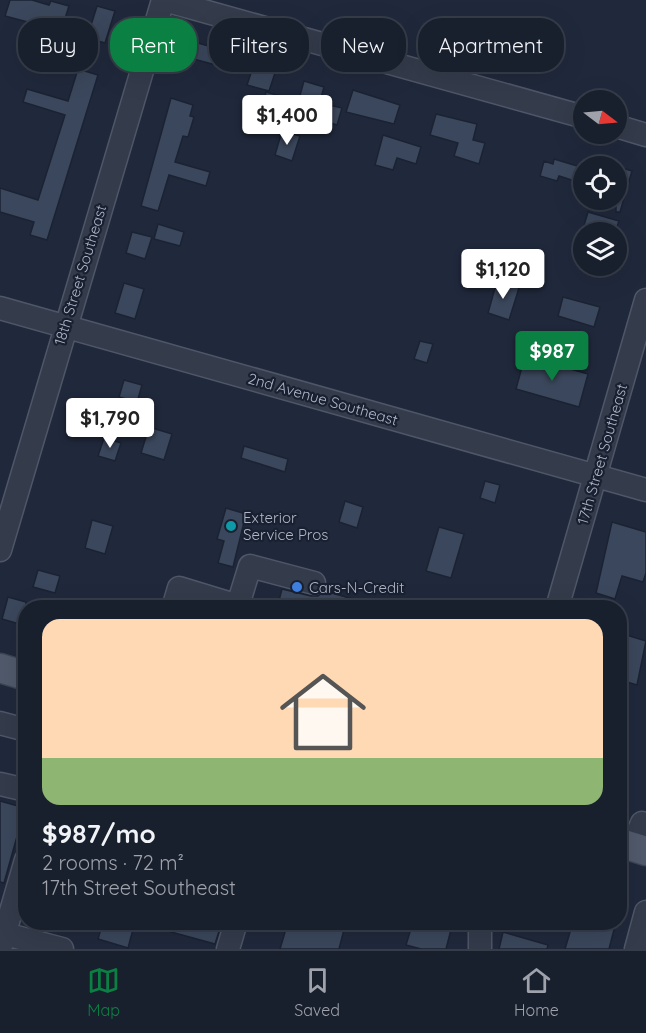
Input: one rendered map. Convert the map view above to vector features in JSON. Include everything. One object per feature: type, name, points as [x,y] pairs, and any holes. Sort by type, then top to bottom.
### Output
[{"type":"main road","points":[[0,668],[18,674]]},
{"type":"street","points":[[163,0],[573,114]]},
{"type":"street","name":"18th Street Southeast","points":[[0,550],[163,0]]},
{"type":"street","points":[[627,129],[646,135]]},
{"type":"street","name":"17th Street Southeast","points":[[559,600],[646,300]]},
{"type":"street","name":"2nd Avenue Southeast","points":[[0,308],[646,490]]},
{"type":"street","points":[[240,600],[250,566],[315,583]]},
{"type":"street","points":[[175,600],[179,588],[216,600]]},
{"type":"street","points":[[0,723],[18,728]]},
{"type":"street","points":[[0,784],[18,788]]},
{"type":"street","points":[[18,887],[2,942],[62,949]]},
{"type":"street","points":[[636,949],[646,912]]},
{"type":"street","points":[[228,949],[234,930]]},
{"type":"street","points":[[480,930],[480,949]]},
{"type":"building","points":[[10,0],[32,0],[49,5],[51,1],[69,6],[65,18],[18,19],[5,16]]},
{"type":"building","points":[[97,6],[115,11],[113,18],[110,18],[105,43],[98,41],[98,18],[93,18]]},
{"type":"building","points":[[197,43],[209,46],[209,63],[197,60]]},
{"type":"building","points":[[77,72],[98,75],[47,240],[30,235],[34,222],[0,212],[0,188],[38,200],[65,115],[23,102],[27,89],[68,101]]},
{"type":"building","points":[[251,72],[275,72],[269,91],[247,85]]},
{"type":"building","points":[[304,81],[324,87],[317,112],[297,106]]},
{"type":"building","points":[[353,90],[400,105],[394,124],[346,112]]},
{"type":"building","points":[[266,92],[284,97],[280,113],[262,108]]},
{"type":"building","points":[[171,98],[193,105],[190,116],[194,117],[188,137],[183,136],[175,162],[210,172],[206,186],[169,175],[158,211],[141,206]]},
{"type":"building","points":[[329,105],[342,108],[337,125],[324,121]]},
{"type":"building","points":[[436,114],[477,124],[473,140],[485,143],[479,164],[454,156],[458,143],[430,135]]},
{"type":"building","points":[[282,131],[300,136],[292,161],[275,155]]},
{"type":"building","points":[[383,135],[421,147],[416,164],[397,158],[393,170],[375,165]]},
{"type":"building","points":[[554,159],[573,165],[573,180],[559,176],[557,181],[540,176],[544,161],[553,164]]},
{"type":"building","points":[[627,169],[632,171],[627,188]]},
{"type":"building","points":[[588,212],[619,221],[619,222],[585,222]]},
{"type":"building","points":[[158,224],[184,232],[180,246],[154,239]]},
{"type":"building","points":[[132,232],[152,237],[145,259],[126,253]]},
{"type":"building","points":[[497,281],[519,288],[509,320],[488,313]]},
{"type":"building","points":[[124,283],[144,289],[135,319],[115,313]]},
{"type":"building","points":[[563,297],[600,307],[594,327],[558,316]]},
{"type":"building","points":[[420,341],[433,344],[427,363],[414,359]]},
{"type":"building","points":[[525,356],[588,374],[579,407],[516,389]]},
{"type":"building","points":[[124,380],[142,385],[137,402],[119,397]]},
{"type":"building","points":[[149,427],[172,434],[164,460],[141,453]]},
{"type":"building","points":[[104,438],[121,443],[115,461],[98,456]]},
{"type":"building","points":[[244,446],[288,459],[285,472],[241,458]]},
{"type":"building","points":[[485,481],[500,485],[495,503],[480,498]]},
{"type":"building","points":[[345,501],[363,507],[357,528],[339,522]]},
{"type":"building","name":"Exterior Service Pros","points":[[226,508],[246,514],[233,567],[218,563],[224,541],[217,539]]},
{"type":"building","points":[[92,520],[113,526],[105,554],[85,548]]},
{"type":"building","points":[[612,522],[646,532],[646,573],[643,582],[622,576],[615,599],[596,593]]},
{"type":"building","points":[[439,527],[464,534],[451,578],[426,571]]},
{"type":"building","points":[[38,570],[60,576],[55,593],[33,587]]},
{"type":"building","points":[[282,589],[311,596],[318,596],[325,591],[356,600],[279,600]]},
{"type":"building","points":[[8,597],[19,600],[18,624],[2,619]]},
{"type":"building","points":[[627,635],[646,641],[637,685],[627,682]]},
{"type":"building","points":[[0,801],[18,806],[18,833],[4,883],[0,882]]},
{"type":"building","points":[[101,930],[133,930],[128,948],[98,939]]},
{"type":"building","points":[[164,930],[219,930],[215,944]]},
{"type":"building","points":[[286,930],[344,930],[339,949],[280,949]]},
{"type":"building","points":[[411,930],[451,930],[446,949],[421,949],[406,945]]},
{"type":"building","points":[[571,930],[614,930],[609,949],[565,949]]},
{"type":"building","points":[[503,932],[548,945],[547,949],[499,949]]},
{"type":"place","name":"Exterior Service Pros","points":[[231,526]]},
{"type":"place","name":"Cars-N-Credit","points":[[297,587]]}]
